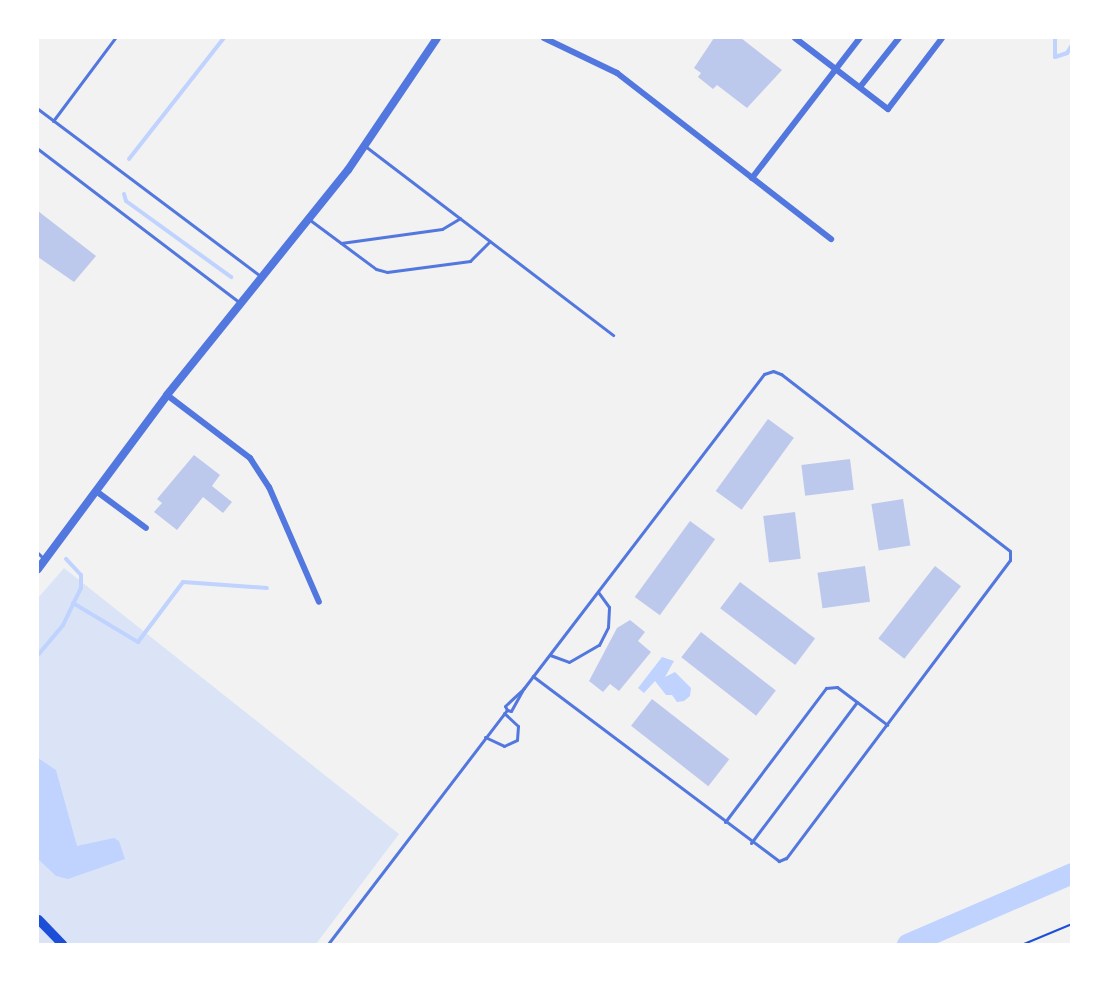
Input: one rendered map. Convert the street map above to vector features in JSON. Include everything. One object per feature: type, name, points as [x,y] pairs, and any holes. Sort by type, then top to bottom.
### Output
[{"type":"main road","points":[[38,919],[62,945]]},
{"type":"street","points":[[38,568],[168,395],[310,220],[365,146],[436,38]]},
{"type":"street","points":[[544,38],[617,73],[831,239]]},
{"type":"street","points":[[795,38],[888,109],[942,38]]},
{"type":"street","points":[[752,178],[860,38]]},
{"type":"street","points":[[860,87],[899,38]]},
{"type":"street","points":[[168,395],[250,458],[270,487],[319,602]]},
{"type":"street","points":[[96,491],[146,528]]},
{"type":"lane","points":[[53,121],[115,38]]},
{"type":"lane","points":[[38,109],[263,278]]},
{"type":"lane","points":[[365,146],[613,335]]},
{"type":"lane","points":[[38,149],[242,304]]},
{"type":"lane","points":[[341,243],[442,229],[460,218]]},
{"type":"lane","points":[[310,220],[387,272],[470,261],[490,241]]},
{"type":"lane","points":[[505,712],[511,711],[533,676],[765,374],[782,374],[1010,551],[1010,560],[786,858],[772,859],[533,676]]},
{"type":"lane","points":[[38,553],[45,559]]},
{"type":"lane","points":[[550,655],[569,662],[599,645],[608,627],[609,607],[598,592]]},
{"type":"lane","points":[[725,822],[826,688],[837,687],[886,725]]},
{"type":"lane","points":[[328,945],[505,712],[505,706],[524,688]]},
{"type":"lane","points":[[751,843],[857,702]]},
{"type":"lane","points":[[485,737],[504,746],[517,740],[518,726],[505,712]]},
{"type":"path","points":[[1024,945],[1071,924]]},
{"type":"shaded area","points":[[64,568],[399,834],[316,944],[38,944],[38,598]]},
{"type":"water","points":[[662,657],[674,661],[665,677],[675,672],[691,688],[690,696],[684,701],[677,702],[672,695],[666,695],[655,681],[644,693],[638,688]]},
{"type":"water","points":[[38,758],[56,770],[77,846],[114,838],[119,841],[125,859],[68,879],[56,876],[38,859]]},
{"type":"building","points":[[714,38],[741,38],[782,70],[747,108],[717,85],[713,89],[698,77],[701,73],[694,68]]},
{"type":"building","points":[[38,211],[96,256],[74,282],[38,257]]},
{"type":"building","points":[[768,419],[794,438],[742,510],[716,491]]},
{"type":"building","points":[[194,455],[220,475],[212,486],[232,502],[223,513],[203,497],[177,530],[154,512],[162,503],[157,499]]},
{"type":"building","points":[[850,459],[854,490],[805,496],[801,465]]},
{"type":"building","points":[[903,499],[910,545],[879,550],[871,504]]},
{"type":"building","points":[[795,512],[801,559],[769,563],[763,516]]},
{"type":"building","points":[[690,521],[715,539],[660,615],[635,597]]},
{"type":"building","points":[[865,566],[870,602],[822,608],[817,573]]},
{"type":"building","points":[[935,566],[961,586],[904,659],[878,638]]},
{"type":"building","points":[[740,582],[815,639],[795,665],[720,608]]},
{"type":"building","points":[[630,620],[645,632],[638,641],[651,652],[619,691],[610,684],[603,692],[589,681],[617,628]]},
{"type":"building","points":[[701,632],[776,690],[756,716],[681,657]]},
{"type":"building","points":[[652,699],[729,759],[708,786],[631,726]]},
{"type":"waterway","points":[[129,159],[224,38]]},
{"type":"waterway","points":[[1055,38],[1055,57],[1067,53],[1072,45]]},
{"type":"waterway","points":[[124,194],[126,201],[231,277]]},
{"type":"waterway","points":[[38,655],[63,625],[81,588],[81,575],[66,559]]},
{"type":"waterway","points":[[73,603],[138,642],[183,582],[267,588]]},
{"type":"waterway","points":[[907,944],[1072,873]]}]
